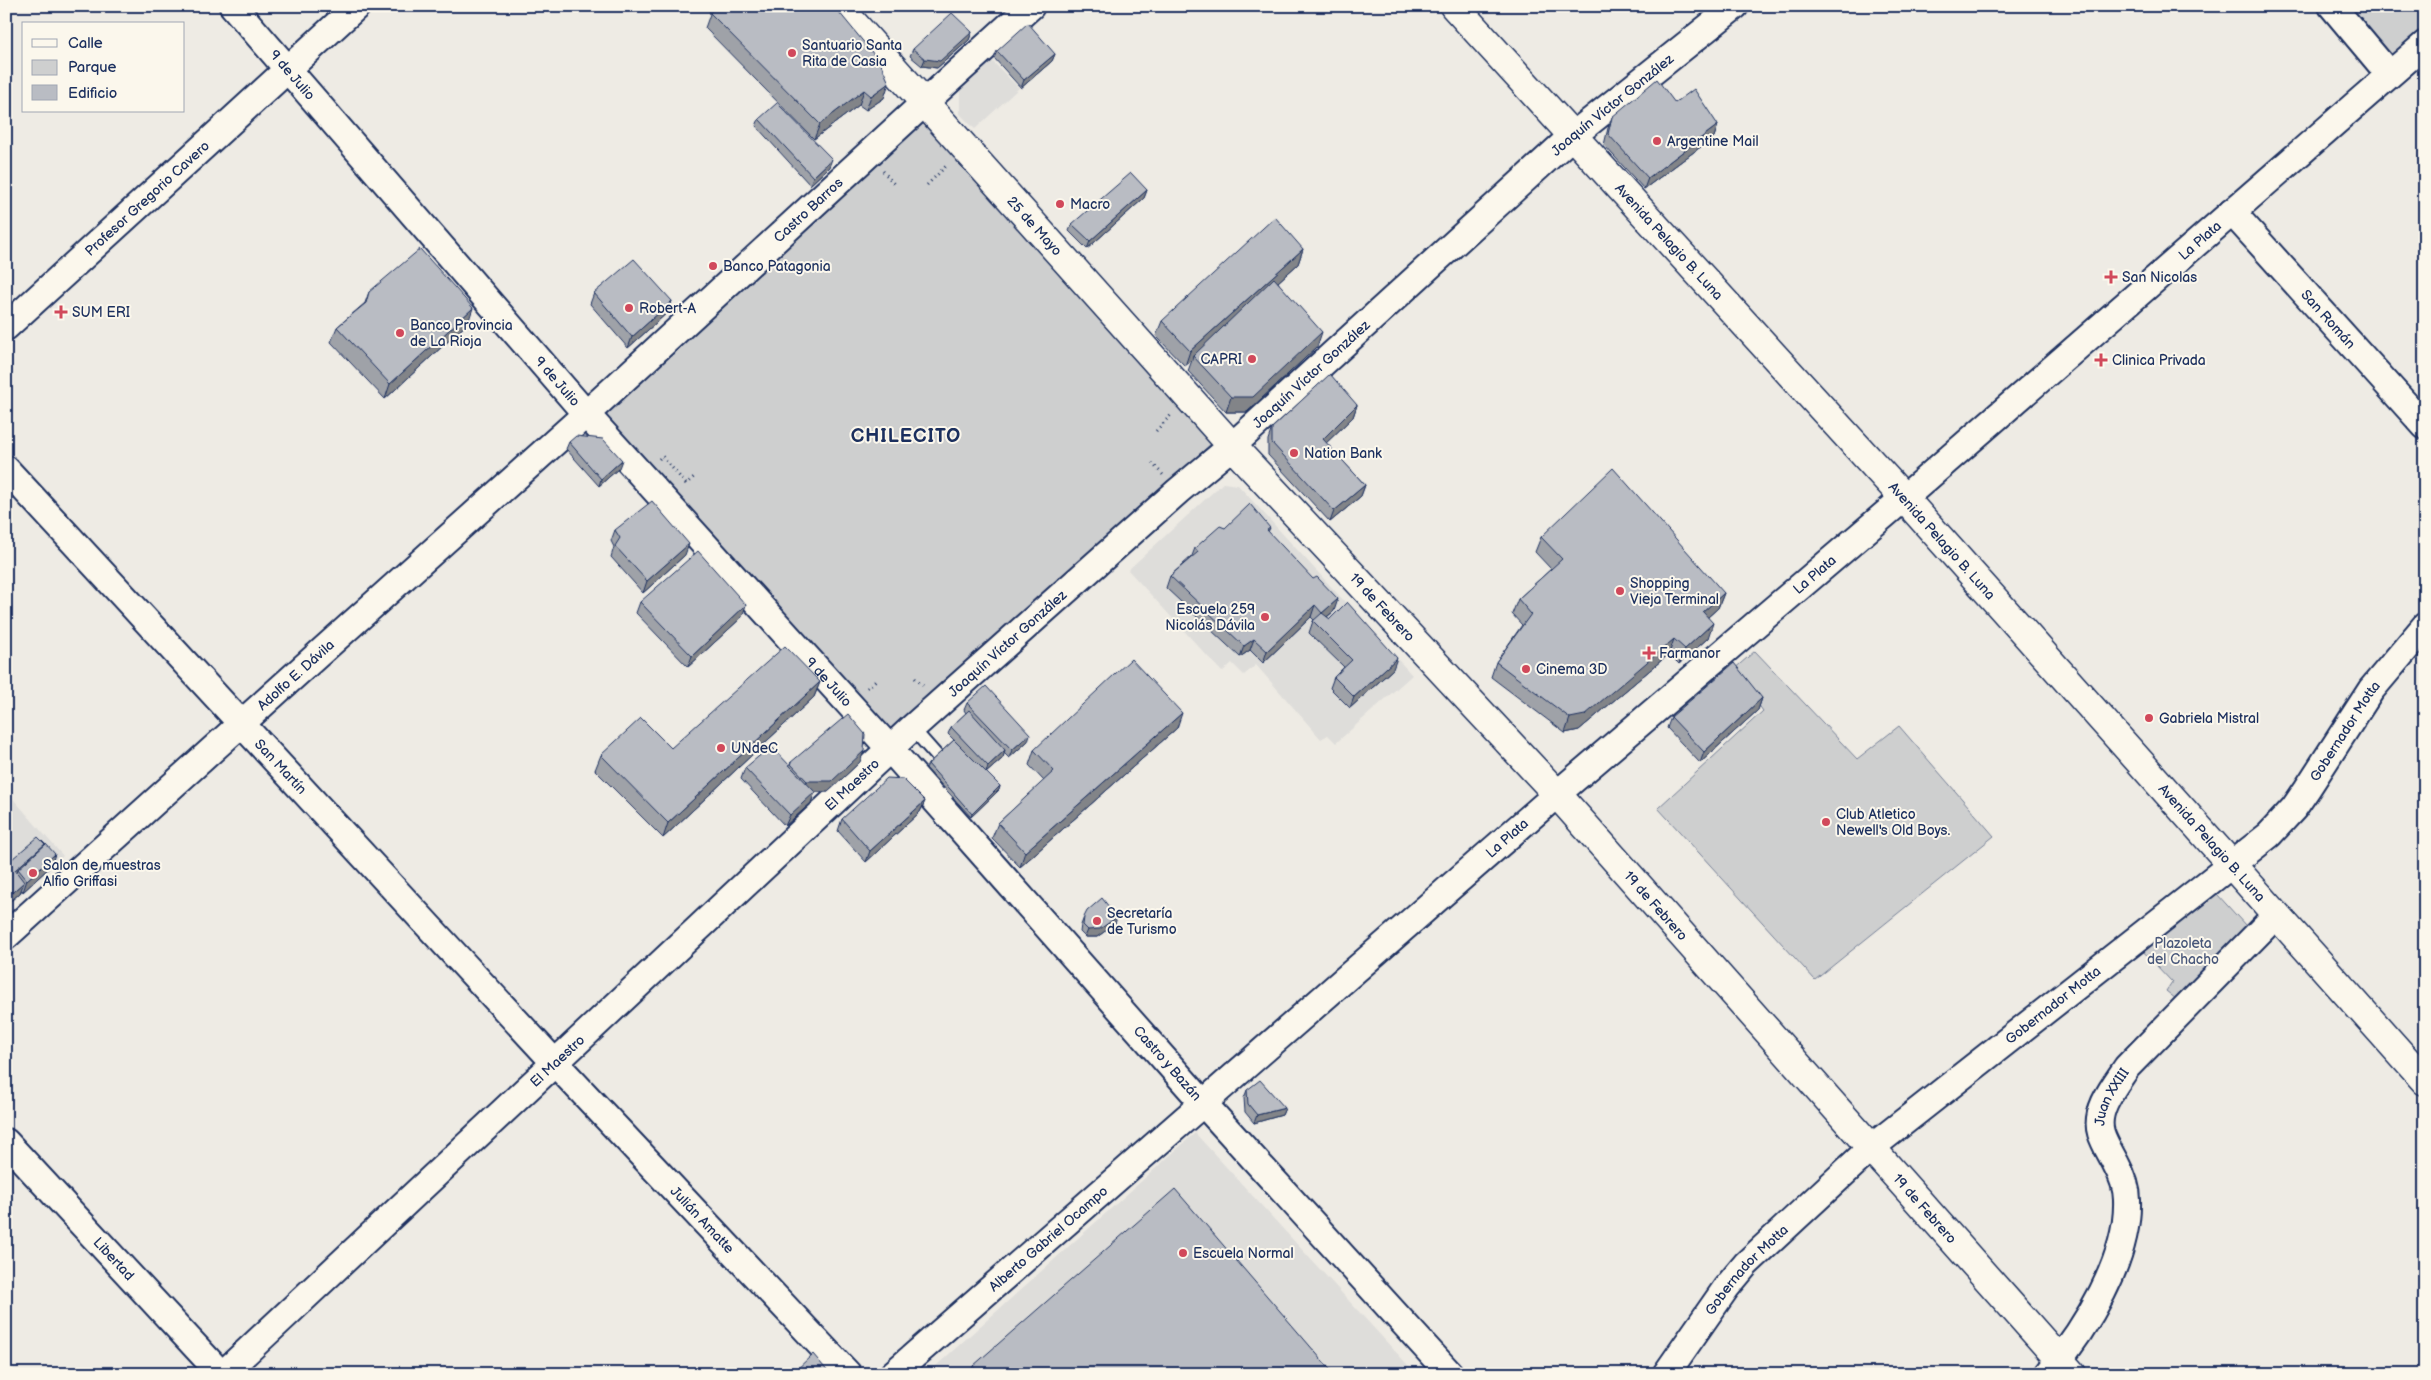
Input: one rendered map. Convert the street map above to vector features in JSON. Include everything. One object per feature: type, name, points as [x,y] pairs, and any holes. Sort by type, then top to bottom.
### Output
[{"type":"main road","name":"25 de Mayo","points":[[838,6],[1232,446]]},
{"type":"main road","name":"Avenida Pelagio B. Luna","points":[[1454,6],[1571,137],[1904,498],[2425,1081]]},
{"type":"main road","name":"19 de Febrero","points":[[1232,446],[1557,794],[1872,1147],[2060,1369]]},
{"type":"street","name":"9 de Julio","points":[[233,6],[586,414],[890,749]]},
{"type":"street","name":"Profesor Gregorio Cavero","points":[[6,327],[357,6]]},
{"type":"street","name":"Castro Barros","points":[[586,414],[924,102],[1031,6]]},
{"type":"street","name":"Joaquín Víctor González","points":[[890,749],[1178,491],[1232,446],[1571,137],[1735,6]]},
{"type":"street","points":[[2332,6],[2389,74]]},
{"type":"street","name":"La Plata","points":[[1204,1104],[1557,794],[1904,498],[2425,44]]},
{"type":"street","name":"San Román","points":[[2232,212],[2425,426]]},
{"type":"street","name":"Adolfo E. Dávila","points":[[6,936],[241,722],[586,414]]},
{"type":"street","name":"San Martín","points":[[6,469],[556,1064]]},
{"type":"street","name":"Gobernador Motta","points":[[1666,1374],[1726,1288],[1746,1264],[1872,1147],[2269,835],[2294,808],[2370,690],[2425,626]]},
{"type":"street","name":"Castro y Bazán","points":[[890,749],[1204,1104],[1450,1374]]},
{"type":"street","name":"El Maestro","points":[[222,1374],[556,1064],[890,749]]},
{"type":"street","name":"Juan XXIII","points":[[2060,1369],[2090,1318],[2101,1294],[2116,1259],[2126,1219],[2128,1198],[2124,1179],[2100,1131],[2102,1109],[2108,1096],[2127,1067],[2276,916]]},
{"type":"street","name":"Julián Amatte","points":[[556,1064],[848,1374]]},
{"type":"street","name":"Alberto Gabriel Ocampo","points":[[893,1374],[1204,1104]]},
{"type":"street","name":"Libertad","points":[[6,1142],[222,1374]]},
{"type":"lane","points":[[912,728],[959,781],[938,804]]},
{"type":"path","points":[[927,185],[965,149]]},
{"type":"shaded area","points":[[992,61],[1019,88],[975,129],[960,114],[960,91]]},
{"type":"shaded area","name":"Escuela 259 Nicolás Dávila","points":[[1223,483],[1238,485],[1412,675],[1336,743],[1328,735],[1321,739],[1256,665],[1244,675],[1232,663],[1222,672],[1128,570]]},
{"type":"shaded area","points":[[8,793],[63,856],[6,907],[6,794]]},
{"type":"shaded area","name":"Escuela Normal","points":[[1195,1133],[1416,1374],[927,1374]]},
{"type":"green space","points":[[2345,6],[2425,6],[2425,31],[2391,60]]},
{"type":"green space","points":[[921,121],[1214,441],[892,737],[600,417]]},
{"type":"green space","name":"Club Atletico Newell's Old Boys.","points":[[1755,651],[1857,759],[1899,726],[1994,836],[1815,980],[1658,808],[1763,711],[1733,670]]},
{"type":"green space","name":"Plazoleta del Chacho","points":[[2217,894],[2246,926],[2176,999],[2166,991],[2172,982],[2139,947]]},
{"type":"building","name":"Santuario Santa Rita de Casia","points":[[716,6],[834,6],[880,62],[889,83],[871,96],[864,90],[820,124],[710,13]]},
{"type":"building","points":[[952,13],[972,32],[940,61],[925,59],[913,49]]},
{"type":"building","points":[[1028,23],[1055,54],[1024,80],[997,51]]},
{"type":"building","name":"Argentine Mail","points":[[1657,79],[1675,103],[1694,89],[1718,125],[1648,178],[1608,134],[1612,117]]},
{"type":"building","points":[[777,103],[832,159],[813,177],[759,119]]},
{"type":"building","points":[[1131,173],[1147,190],[1090,241],[1072,224]]},
{"type":"building","points":[[1275,217],[1303,249],[1190,351],[1162,321]]},
{"type":"building","name":"Banco Provincia de La Rioja","points":[[420,249],[473,308],[390,384],[337,327],[366,303],[369,292]]},
{"type":"building","name":"Robert-A","points":[[634,259],[672,301],[632,337],[594,293]]},
{"type":"building","name":"CAPRI","points":[[1274,278],[1322,332],[1253,397],[1231,397],[1193,356]]},
{"type":"building","name":"Nation Bank","points":[[1330,374],[1357,405],[1323,439],[1365,485],[1334,511],[1272,443],[1272,428]]},
{"type":"building","points":[[576,436],[603,439],[622,460],[601,479],[569,442]]},
{"type":"building","name":"Shopping Vieja Terminal","points":[[1613,468],[1724,593],[1703,612],[1713,623],[1685,649],[1674,639],[1585,715],[1570,718],[1496,662],[1531,614],[1518,599],[1562,559],[1541,537]]},
{"type":"building","points":[[652,501],[689,544],[647,581],[615,546],[620,538],[615,530]]},
{"type":"building","points":[[1250,504],[1270,528],[1267,530],[1313,579],[1317,577],[1338,599],[1322,613],[1315,605],[1267,651],[1254,639],[1244,646],[1170,576],[1198,552],[1195,548],[1220,526],[1225,528]]},
{"type":"building","points":[[698,551],[746,605],[692,656],[640,602]]},
{"type":"building","points":[[1347,602],[1397,658],[1354,697],[1334,677],[1352,660],[1313,621],[1322,613],[1330,619]]},
{"type":"building","name":"UNdeC","points":[[785,646],[820,682],[668,823],[601,755],[641,718],[671,748]]},
{"type":"building","points":[[1131,659],[1182,713],[1025,852],[998,823],[1054,771],[1034,750]]},
{"type":"building","points":[[1734,663],[1762,698],[1704,752],[1671,717]]},
{"type":"building","points":[[986,686],[1030,734],[1012,750],[967,703]]},
{"type":"building","points":[[969,710],[1005,750],[988,766],[951,727]]},
{"type":"building","points":[[848,714],[865,734],[864,751],[832,781],[807,781],[790,763]]},
{"type":"building","points":[[954,740],[1000,786],[972,814],[928,764]]},
{"type":"building","points":[[771,746],[815,792],[790,815],[745,768]]},
{"type":"building","points":[[887,778],[903,779],[925,801],[870,851],[842,819]]},
{"type":"building","points":[[38,837],[45,844],[15,870],[24,882],[6,898],[6,854],[12,859]]},
{"type":"building","points":[[46,844],[55,854],[27,880],[18,869]]},
{"type":"building","name":"Secretaría de Turismo","points":[[1102,898],[1117,917],[1100,929],[1088,930],[1083,925],[1084,917],[1087,911]]},
{"type":"building","points":[[1260,1080],[1285,1108],[1257,1115],[1248,1104],[1247,1090]]},
{"type":"building","points":[[1175,1189],[1334,1374],[980,1374],[973,1366]]},
{"type":"building","points":[[813,1354],[830,1374],[792,1374]]},
{"type":"place","name":"Santuario Santa Rita de Casia","points":[[792,53]]},
{"type":"place","name":"Argentine Mail","points":[[1657,141]]},
{"type":"place","name":"Macro","points":[[1060,204]]},
{"type":"place","name":"Banco Patagonia","points":[[713,266]]},
{"type":"place","name":"San Nicolas","points":[[2111,277]]},
{"type":"place","name":"Robert-A","points":[[629,308]]},
{"type":"place","name":"SUM ERI","points":[[61,312]]},
{"type":"place","name":"Banco Provincia de La Rioja","points":[[400,333]]},
{"type":"place","name":"CAPRI","points":[[1252,359]]},
{"type":"place","name":"Clinica Privada","points":[[2101,360]]},
{"type":"place","name":"Nation Bank","points":[[1294,453]]},
{"type":"place","name":"Shopping Vieja Terminal","points":[[1620,591]]},
{"type":"place","name":"Escuela 259 Nicolás Dávila","points":[[1265,617]]},
{"type":"place","name":"Farmanor","points":[[1649,653]]},
{"type":"place","name":"Cinema 3D","points":[[1526,669]]},
{"type":"place","name":"Gabriela Mistral","points":[[2149,718]]},
{"type":"place","name":"UNdeC","points":[[721,748]]},
{"type":"place","name":"Club Atletico Newell's Old Boys.","points":[[1826,822]]},
{"type":"place","name":"Salon de muestras Alfio Griffasi","points":[[33,873]]},
{"type":"place","name":"Secretaría de Turismo","points":[[1097,921]]},
{"type":"place","name":"Escuela Normal","points":[[1183,1253]]},
{"type":"district","name":"CHILECITO","points":[[906,436]]}]
